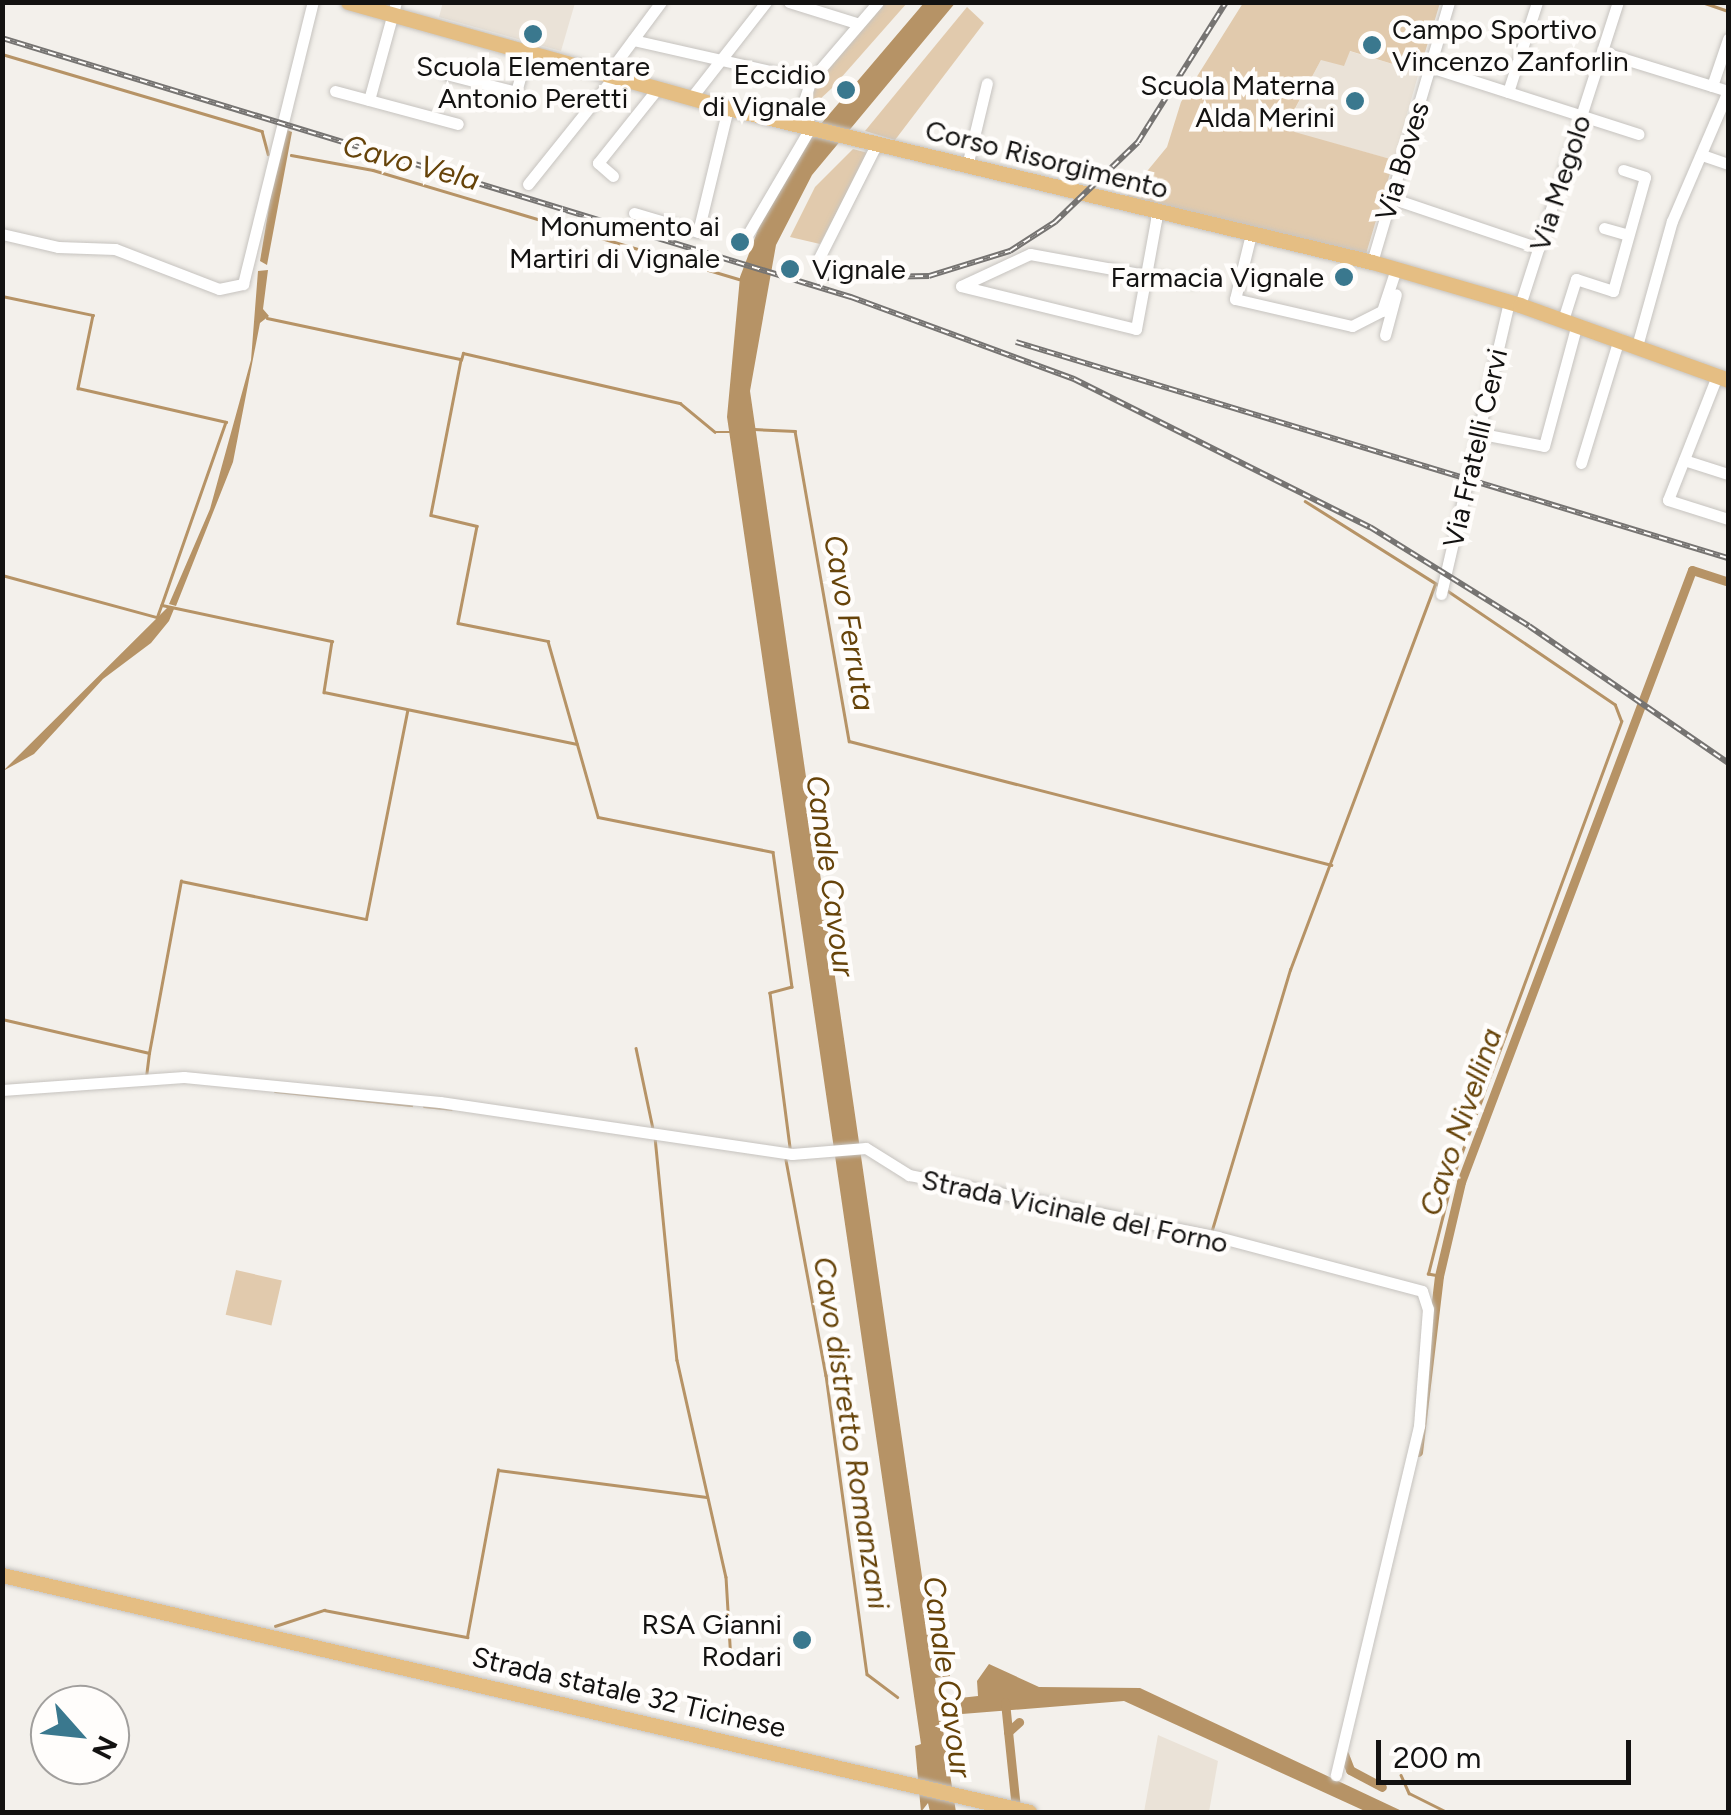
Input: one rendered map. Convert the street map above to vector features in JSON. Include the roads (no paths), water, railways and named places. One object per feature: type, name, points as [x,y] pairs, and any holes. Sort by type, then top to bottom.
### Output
[{"type":"main road","name":"Corso Risorgimento","points":[[348,2],[394,9],[527,53],[728,108],[1372,262],[1570,322],[1723,378]]},
{"type":"main road","name":"Strada statale 32 Ticinese","points":[[2,1574],[1020,1810]]},
{"type":"street","points":[[2,234],[58,247],[115,249],[219,289],[243,284],[313,2]]},
{"type":"street","points":[[528,184],[661,2]]},
{"type":"street","points":[[691,98],[766,2]]},
{"type":"street","points":[[789,2],[859,24]]},
{"type":"street","points":[[745,238],[812,128],[804,101],[811,80],[878,2]]},
{"type":"street","name":"Via Boves","points":[[1372,262],[1449,2]]},
{"type":"street","points":[[1508,92],[1536,2]]},
{"type":"street","name":"Via Megolo","points":[[1515,304],[1539,248],[1618,2]]},
{"type":"street","points":[[368,100],[394,9]]},
{"type":"street","points":[[1712,86],[1728,38]]},
{"type":"street","points":[[633,40],[811,80]]},
{"type":"street","points":[[1602,52],[1728,91],[1672,222],[1637,346]]},
{"type":"street","points":[[446,74],[516,92],[527,53]]},
{"type":"street","points":[[1430,67],[1639,134]]},
{"type":"street","points":[[966,166],[987,83]]},
{"type":"street","points":[[613,176],[598,163],[657,89]]},
{"type":"street","points":[[335,92],[458,124]]},
{"type":"street","points":[[634,212],[698,232],[728,108]]},
{"type":"street","points":[[818,260],[878,143]]},
{"type":"street","points":[[1702,155],[1728,164]]},
{"type":"street","points":[[1477,433],[1544,446],[1576,280],[1613,291],[1645,177],[1623,170]]},
{"type":"street","points":[[1391,198],[1539,248]]},
{"type":"street","points":[[1157,212],[1146,274],[1136,329],[961,286],[1030,254],[1146,274],[1192,282]]},
{"type":"street","points":[[1604,228],[1628,235]]},
{"type":"street","points":[[1251,234],[1235,299],[1352,326],[1382,310],[1399,270]]},
{"type":"street","points":[[1386,335],[1399,270]]},
{"type":"street","name":"Via Fratelli Cervi","points":[[1441,589],[1477,433],[1515,304]]},
{"type":"street","points":[[1581,464],[1618,339]]},
{"type":"street","points":[[1723,378],[1668,500],[1728,519]]},
{"type":"street","points":[[1684,460],[1728,474]]},
{"type":"street","name":"Strada Vicinale del Forno","points":[[2,1090],[147,1076],[440,1102],[788,1154],[824,1155],[866,1148],[909,1175],[1211,1236],[1422,1292],[1427,1300],[1418,1426],[1336,1776]]},
{"type":"waterway","points":[[1702,2],[1728,11]]},
{"type":"waterway","name":"Cavo Vela","points":[[2,54],[262,131],[268,154]]},
{"type":"waterway","name":"Cavo Vela","points":[[291,155],[373,170],[739,279]]},
{"type":"waterway","name":"Cavo distretto Romanzani","points":[[2,296],[93,315],[78,388],[226,422],[162,605],[332,641],[324,692],[577,744]]},
{"type":"waterway","name":"Cavo distretto Romanzani","points":[[267,318],[460,359]]},
{"type":"waterway","name":"Cavo Ferruta","points":[[461,360],[463,353],[680,403],[715,432],[731,432]]},
{"type":"waterway","name":"Cavo distretto Romanzani","points":[[461,360],[431,515],[477,526],[458,623],[548,641],[598,817],[773,852],[792,987],[770,993],[790,1148]]},
{"type":"waterway","name":"Cavo Ferruta","points":[[754,429],[795,431],[849,741],[1331,865]]},
{"type":"waterway","points":[[1305,501],[1437,584]]},
{"type":"waterway","name":"Cavo Nivellina","points":[[1418,1452],[1439,1276],[1461,1182],[1692,570],[1728,582]]},
{"type":"waterway","name":"Cavo distretto Romanzani","points":[[2,575],[157,617],[161,606]]},
{"type":"waterway","points":[[1211,1233],[1290,970],[1435,585]]},
{"type":"waterway","points":[[1439,1276],[1428,1274],[1452,1179],[1621,721],[1615,705],[1447,591]]},
{"type":"waterway","name":"Cavo distretto Romanzani","points":[[2,1019],[149,1053],[181,881],[366,919],[407,711]]},
{"type":"waterway","name":"Cavo distretto Romanzani","points":[[636,1048],[653,1129]]},
{"type":"waterway","name":"Cavo distretto Romanzani","points":[[146,1077],[149,1053]]},
{"type":"waterway","name":"Cavo distretto Romanzani","points":[[275,1091],[411,1105]]},
{"type":"waterway","name":"Cavo distretto Romanzani","points":[[424,1106],[451,1109]]},
{"type":"waterway","name":"Cavo distretto Romanzani","points":[[655,1137],[677,1360],[726,1577],[731,1661]]},
{"type":"waterway","name":"Cavo distretto Romanzani","points":[[786,1160],[826,1375],[867,1674],[897,1697]]},
{"type":"waterway","name":"Cavo distretto Romanzani","points":[[275,1626],[324,1610],[467,1637],[498,1470],[706,1497]]},
{"type":"waterway","points":[[1005,1702],[1016,1809]]},
{"type":"waterway","name":"Cavo Nivellina","points":[[1008,1732],[1019,1722]]},
{"type":"waterway","name":"Cavo Nivellina","points":[[1344,1754],[1350,1770],[1382,1787]]},
{"type":"waterway","points":[[1401,1775],[1409,1793],[1447,1812]]},
{"type":"railway","points":[[819,278],[929,276],[1010,251],[1055,222],[1138,142],[1226,2]]},
{"type":"railway","points":[[2,38],[851,297],[1074,379],[1370,527],[1529,626],[1728,763]]},
{"type":"railway","points":[[1016,342],[1728,558]]},
{"type":"place","name":"Scuola Elementare Antonio Peretti","points":[[533,34]]},
{"type":"place","name":"Campo Sportivo Vincenzo Zanforlin","points":[[1372,45]]},
{"type":"place","name":"Eccidio di Vignale","points":[[846,90]]},
{"type":"place","name":"Scuola Materna Alda Merini","points":[[1355,101]]},
{"type":"place","name":"Monumento ai Martiri di Vignale","points":[[740,242]]},
{"type":"place","name":"Vignale","points":[[790,269]]},
{"type":"place","name":"Farmacia Vignale","points":[[1344,277]]},
{"type":"place","name":"RSA Gianni Rodari","points":[[802,1640]]},
{"type":"water label","name":"Canale Cavour","points":[[830,876]]},
{"type":"water label","name":"Canale Cavour","points":[[947,1677]]}]
